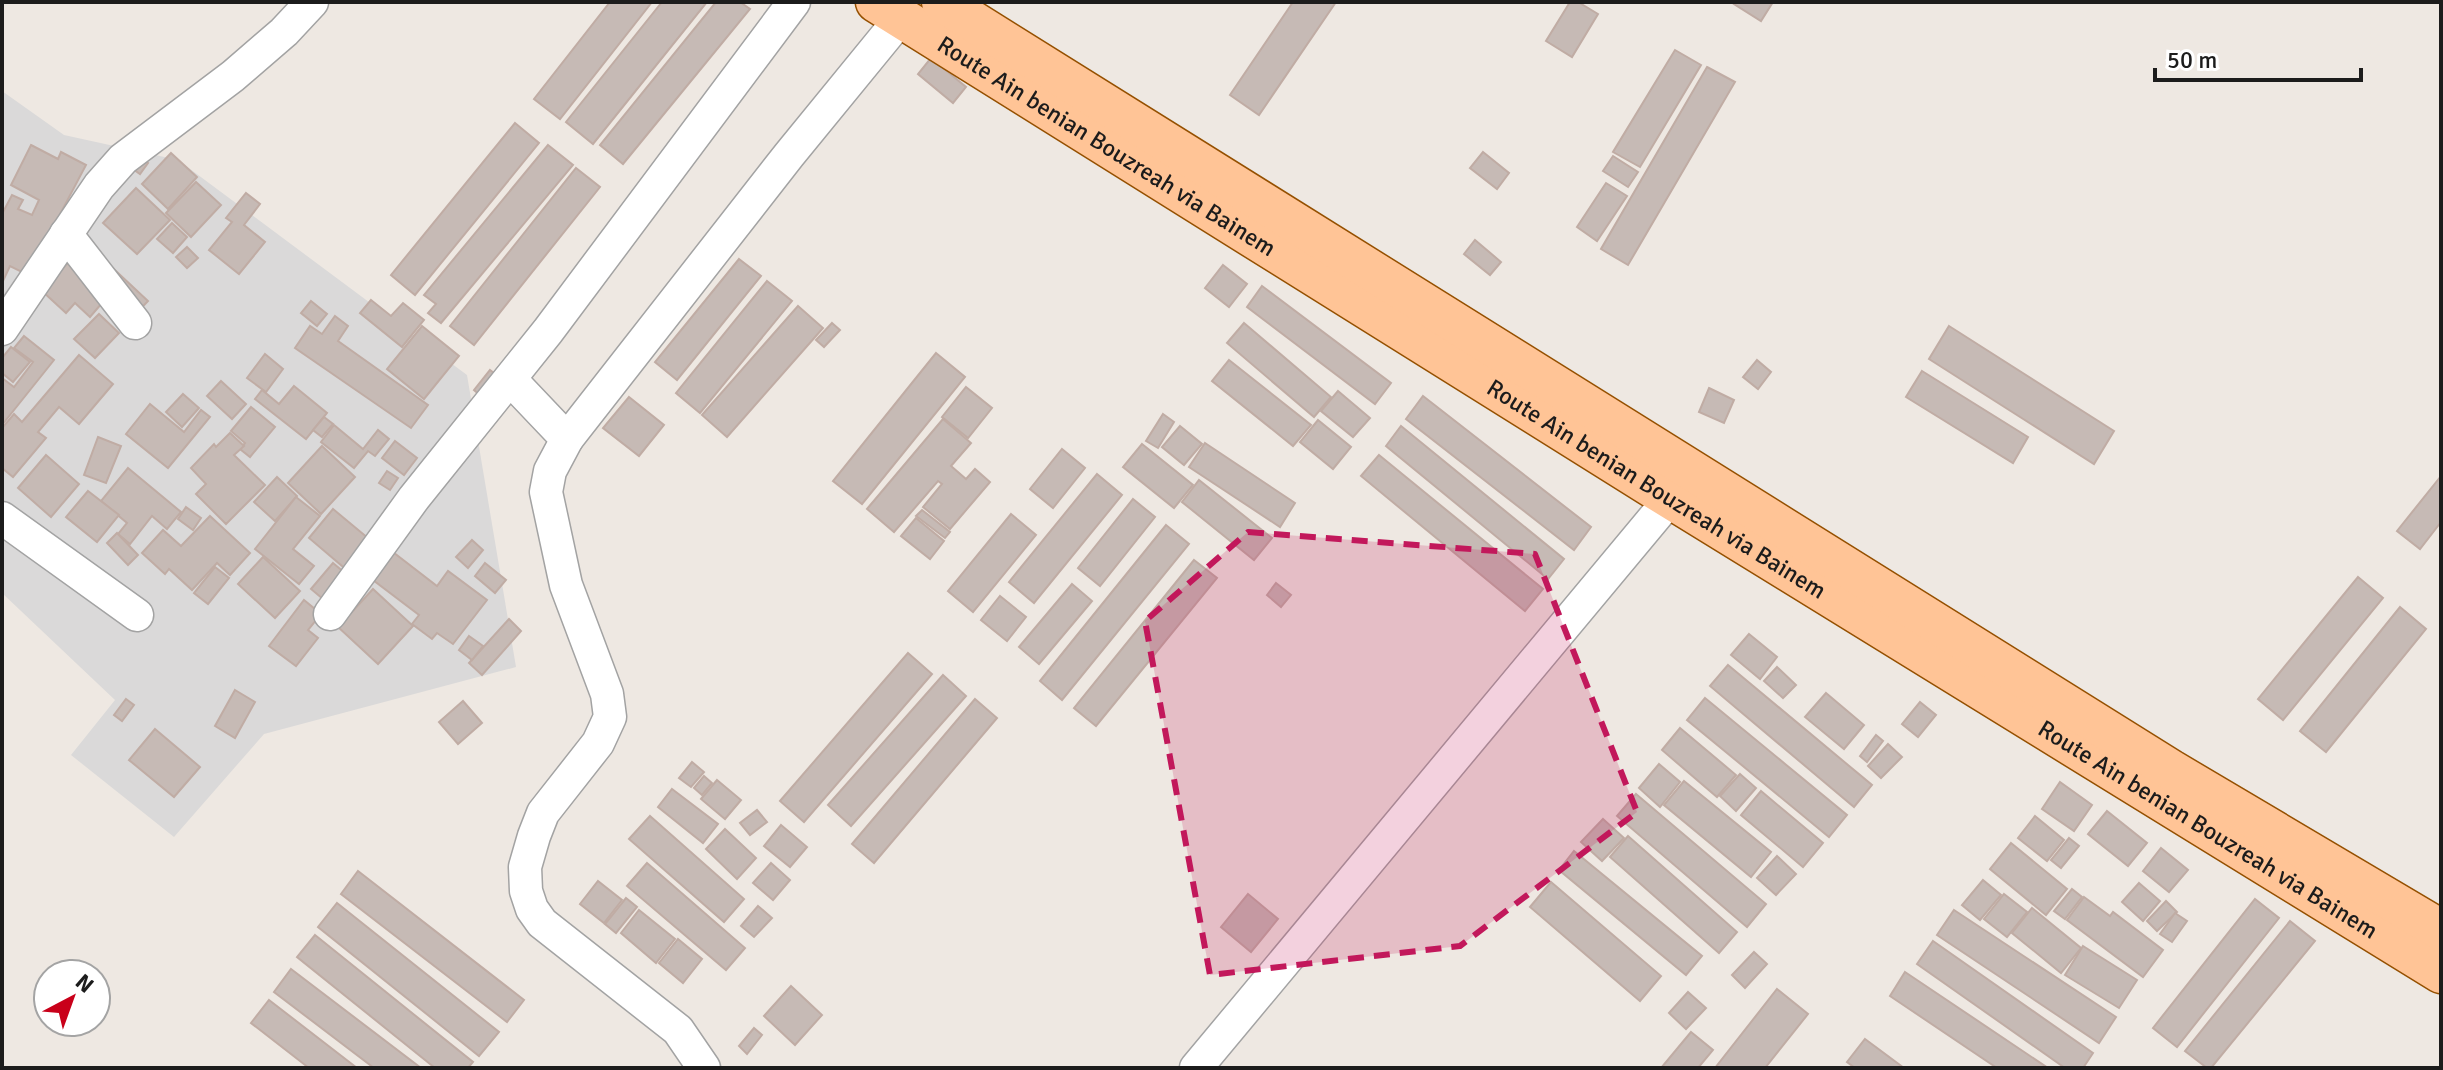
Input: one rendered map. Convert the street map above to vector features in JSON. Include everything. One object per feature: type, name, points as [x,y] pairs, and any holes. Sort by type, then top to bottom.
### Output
[{"type":"main road","name":"Route Ain benian Bouzreah via Bainem","points":[[942,2],[2171,770],[2441,930]]},
{"type":"main road","name":"Route Ain benian Bouzreah via Bainem","points":[[889,10],[1670,499],[2441,973]]},
{"type":"street","points":[[2,329],[99,186],[123,159],[233,76],[284,32],[312,2]]},
{"type":"street","points":[[330,614],[414,498],[510,379],[794,2]]},
{"type":"street","points":[[704,1068],[678,1030],[542,923],[532,909],[526,891],[525,867],[543,813],[598,743],[610,717],[607,694],[566,585],[546,492],[550,471],[567,439],[789,155],[889,10]]},
{"type":"street","points":[[66,234],[135,323]]},
{"type":"street","points":[[510,379],[567,439]]},
{"type":"street","points":[[1196,1068],[1670,499]]},
{"type":"street","points":[[2,518],[137,615]]},
{"type":"highlighted area","points":[[1248,532],[1535,554],[1637,812],[1460,946],[1210,975],[1145,621]]},
{"type":"shaded area","points":[[2,91],[64,135],[178,160],[467,375],[516,667],[264,734],[174,837],[71,755],[115,700],[2,593]]},
{"type":"building","points":[[610,2],[652,2],[560,119],[534,99]]},
{"type":"building","points":[[662,2],[707,2],[593,144],[566,122]]},
{"type":"building","points":[[716,2],[740,2],[750,9],[623,164],[600,145]]},
{"type":"building","points":[[1293,2],[1336,2],[1259,115],[1230,95]]},
{"type":"building","points":[[1570,2],[1578,2],[1598,14],[1572,57],[1546,41]]},
{"type":"building","points":[[1773,2],[1761,21],[1734,4]]},
{"type":"building","points":[[1675,50],[1701,65],[1640,167],[1613,152]]},
{"type":"building","points":[[931,58],[966,87],[953,103],[918,74]]},
{"type":"building","points":[[1707,67],[1735,82],[1628,265],[1601,249]]},
{"type":"building","points":[[515,123],[539,143],[415,295],[391,275]]},
{"type":"building","points":[[31,145],[58,159],[61,152],[86,165],[28,275],[10,266],[2,283],[2,214],[12,195],[23,200],[18,209],[32,215],[39,200],[11,185]]},
{"type":"building","points":[[548,145],[573,165],[441,323],[428,313],[436,304],[424,295]]},
{"type":"building","points":[[1483,152],[1509,173],[1497,189],[1470,168]]},
{"type":"building","points":[[135,153],[148,163],[140,174],[126,164]]},
{"type":"building","points":[[171,153],[197,177],[168,209],[142,184]]},
{"type":"building","points":[[1613,156],[1638,172],[1628,187],[1603,171]]},
{"type":"building","points":[[576,168],[600,187],[474,345],[450,326]]},
{"type":"building","points":[[196,182],[221,205],[191,237],[166,213]]},
{"type":"building","points":[[1606,183],[1627,196],[1597,241],[1577,227]]},
{"type":"building","points":[[136,188],[170,220],[137,254],[103,223]]},
{"type":"building","points":[[246,193],[260,204],[244,225],[265,242],[239,274],[209,250],[232,222],[226,218]]},
{"type":"building","points":[[172,223],[187,237],[173,253],[157,239]]},
{"type":"building","points":[[1475,240],[1501,262],[1490,275],[1464,254]]},
{"type":"building","points":[[86,243],[148,301],[126,324],[102,303],[90,317],[75,303],[66,313],[42,291]]},
{"type":"building","points":[[187,247],[198,258],[187,268],[176,257]]},
{"type":"building","points":[[739,259],[761,276],[677,380],[655,362]]},
{"type":"building","points":[[1223,265],[1247,284],[1229,307],[1205,288]]},
{"type":"building","points":[[767,281],[792,301],[700,413],[676,393]]},
{"type":"building","points":[[1262,286],[1391,383],[1375,404],[1247,307]]},
{"type":"building","points":[[371,300],[391,316],[403,303],[424,320],[402,347],[360,313]]},
{"type":"building","points":[[311,301],[327,314],[317,326],[301,313]]},
{"type":"building","points":[[798,306],[823,328],[727,437],[702,415]]},
{"type":"building","points":[[99,314],[119,333],[95,358],[74,339]]},
{"type":"building","points":[[335,316],[348,326],[338,341],[428,405],[411,428],[295,348],[310,326],[322,334]]},
{"type":"building","points":[[832,323],[840,330],[824,347],[816,340]]},
{"type":"building","points":[[1244,323],[1331,397],[1314,417],[1227,343]]},
{"type":"building","points":[[422,326],[459,356],[424,399],[387,369]]},
{"type":"building","points":[[1949,326],[2114,431],[2094,464],[1929,359]]},
{"type":"building","points":[[24,336],[54,360],[2,425],[2,378],[14,387],[33,362],[14,348]]},
{"type":"building","points":[[11,347],[30,362],[13,382],[2,373],[2,358]]},
{"type":"building","points":[[936,353],[965,377],[862,504],[833,481]]},
{"type":"building","points":[[265,354],[283,369],[266,392],[247,378]]},
{"type":"building","points":[[79,355],[113,384],[79,424],[59,407],[38,432],[46,438],[13,477],[2,468],[2,428],[14,414],[22,422]]},
{"type":"building","points":[[1229,360],[1311,425],[1293,446],[1212,381]]},
{"type":"building","points":[[1757,360],[1771,372],[1758,389],[1743,377]]},
{"type":"building","points":[[490,370],[503,380],[486,400],[474,390]]},
{"type":"building","points":[[1922,371],[2028,437],[2013,463],[1906,397]]},
{"type":"building","points":[[221,381],[246,404],[232,419],[207,396]]},
{"type":"building","points":[[294,386],[327,413],[306,439],[255,399],[262,390],[279,404]]},
{"type":"building","points":[[966,387],[992,408],[968,438],[942,417]]},
{"type":"building","points":[[1709,388],[1734,400],[1724,423],[1699,412]]},
{"type":"building","points":[[1338,391],[1370,418],[1353,437],[1321,411]]},
{"type":"building","points":[[183,394],[199,408],[182,427],[166,412]]},
{"type":"building","points":[[1423,396],[1591,527],[1574,550],[1406,419]]},
{"type":"building","points":[[629,397],[664,425],[639,456],[603,428]]},
{"type":"building","points":[[150,404],[184,432],[201,410],[210,417],[168,468],[126,434]]},
{"type":"building","points":[[251,407],[275,427],[250,457],[240,449],[245,443],[231,431]]},
{"type":"building","points":[[1163,414],[1174,422],[1158,448],[1146,441]]},
{"type":"building","points":[[324,417],[333,424],[322,437],[313,430]]},
{"type":"building","points":[[943,419],[971,443],[951,466],[966,479],[975,469],[990,482],[950,529],[923,507],[942,484],[938,481],[894,532],[867,509]]},
{"type":"building","points":[[1318,420],[1351,447],[1333,469],[1300,442]]},
{"type":"building","points":[[334,425],[363,449],[378,430],[389,439],[375,456],[368,451],[354,468],[321,442]]},
{"type":"building","points":[[1180,426],[1202,444],[1184,465],[1162,447]]},
{"type":"building","points":[[1401,426],[1564,559],[1548,579],[1386,446]]},
{"type":"building","points":[[230,433],[244,446],[234,455],[265,485],[226,524],[196,494],[206,484],[191,468],[214,444],[216,447]]},
{"type":"building","points":[[98,437],[121,446],[106,483],[84,475]]},
{"type":"building","points":[[395,441],[417,458],[404,475],[382,458]]},
{"type":"building","points":[[1205,443],[1295,503],[1280,527],[1189,467]]},
{"type":"building","points":[[1142,444],[1193,485],[1174,508],[1123,467]]},
{"type":"building","points":[[322,446],[355,477],[321,514],[288,483]]},
{"type":"building","points":[[1062,449],[1085,468],[1053,508],[1030,489]]},
{"type":"building","points":[[46,455],[79,484],[51,517],[18,488]]},
{"type":"building","points":[[1379,455],[1543,589],[1525,611],[1361,476]]},
{"type":"building","points":[[128,468],[181,512],[167,529],[152,516],[130,544],[118,534],[127,523],[101,501]]},
{"type":"building","points":[[387,471],[398,478],[390,490],[379,483]]},
{"type":"building","points":[[1097,474],[1122,495],[1034,603],[1009,582]]},
{"type":"building","points":[[2441,476],[2441,522],[2420,549],[2397,531]]},
{"type":"building","points":[[277,477],[297,496],[275,521],[254,502]]},
{"type":"building","points":[[1199,480],[1272,538],[1254,560],[1182,502]]},
{"type":"building","points":[[88,491],[119,515],[97,542],[66,517]]},
{"type":"building","points":[[296,497],[320,516],[293,549],[314,566],[299,584],[255,549]]},
{"type":"building","points":[[1133,499],[1155,517],[1100,586],[1078,568]]},
{"type":"building","points":[[186,507],[201,518],[193,530],[178,519]]},
{"type":"building","points":[[333,509],[380,548],[355,577],[309,538]]},
{"type":"building","points":[[922,510],[950,532],[945,538],[916,516]]},
{"type":"building","points":[[1011,514],[1036,535],[973,612],[948,591]]},
{"type":"building","points":[[210,516],[250,553],[230,575],[217,563],[192,590],[169,569],[165,574],[142,553],[163,530],[181,546]]},
{"type":"building","points":[[916,518],[944,541],[930,559],[901,536]]},
{"type":"building","points":[[1166,525],[1189,544],[1062,700],[1040,681]]},
{"type":"building","points":[[117,533],[138,555],[128,565],[107,543]]},
{"type":"building","points":[[472,540],[483,550],[468,568],[456,557]]},
{"type":"building","points":[[389,549],[437,586],[448,571],[487,600],[453,644],[437,633],[432,639],[412,624],[419,615],[369,577]]},
{"type":"building","points":[[263,557],[300,591],[275,618],[238,584]]},
{"type":"building","points":[[1194,560],[1217,578],[1096,726],[1074,708]]},
{"type":"building","points":[[333,563],[351,578],[329,604],[311,589]]},
{"type":"building","points":[[485,563],[506,580],[495,593],[475,576]]},
{"type":"building","points":[[215,567],[229,578],[208,604],[194,593]]},
{"type":"building","points":[[2358,577],[2383,598],[2283,720],[2258,699]]},
{"type":"building","points":[[1276,583],[1291,595],[1281,607],[1267,595]]},
{"type":"building","points":[[1072,584],[1092,601],[1039,664],[1019,647]]},
{"type":"building","points":[[373,589],[413,626],[378,664],[338,627]]},
{"type":"building","points":[[1000,596],[1026,617],[1007,641],[981,620]]},
{"type":"building","points":[[304,600],[321,614],[308,630],[318,638],[296,666],[269,646]]},
{"type":"building","points":[[2400,607],[2426,629],[2326,752],[2300,731]]},
{"type":"building","points":[[509,619],[521,631],[482,675],[469,663]]},
{"type":"building","points":[[1749,634],[1777,657],[1760,679],[1731,655]]},
{"type":"building","points":[[469,636],[483,646],[472,660],[459,650]]},
{"type":"building","points":[[908,653],[932,674],[804,822],[780,801]]},
{"type":"building","points":[[1728,665],[1872,785],[1854,807],[1710,686]]},
{"type":"building","points":[[1777,667],[1796,685],[1783,698],[1764,681]]},
{"type":"building","points":[[943,675],[966,696],[851,826],[828,805]]},
{"type":"building","points":[[235,690],[255,702],[235,738],[215,726]]},
{"type":"building","points":[[1826,693],[1864,725],[1844,749],[1805,717]]},
{"type":"building","points":[[1705,698],[1847,815],[1829,837],[1687,720]]},
{"type":"building","points":[[126,699],[134,705],[122,721],[114,715]]},
{"type":"building","points":[[975,699],[997,718],[874,863],[852,844]]},
{"type":"building","points":[[463,701],[482,723],[458,744],[439,722]]},
{"type":"building","points":[[1920,702],[1936,715],[1918,737],[1902,724]]},
{"type":"building","points":[[1680,728],[1736,775],[1717,797],[1662,750]]},
{"type":"building","points":[[155,729],[200,767],[174,797],[129,760]]},
{"type":"building","points":[[1876,735],[1883,741],[1867,762],[1860,756]]},
{"type":"building","points":[[1888,744],[1902,757],[1881,778],[1868,766]]},
{"type":"building","points":[[692,762],[704,772],[691,787],[679,778]]},
{"type":"building","points":[[1659,764],[1680,782],[1660,807],[1639,788]]},
{"type":"building","points":[[1740,774],[1756,788],[1736,811],[1720,796]]},
{"type":"building","points":[[704,776],[712,783],[702,795],[694,788]]},
{"type":"building","points":[[717,780],[741,800],[725,819],[701,799]]},
{"type":"building","points":[[1684,781],[1771,852],[1751,877],[1664,805]]},
{"type":"building","points":[[2060,782],[2092,805],[2074,831],[2042,809]]},
{"type":"building","points":[[672,789],[718,824],[703,843],[658,807]]},
{"type":"building","points":[[1761,791],[1823,843],[1803,867],[1741,815]]},
{"type":"building","points":[[1636,794],[1766,904],[1747,927],[1617,816]]},
{"type":"building","points":[[757,810],[767,822],[750,835],[740,823]]},
{"type":"building","points":[[2107,811],[2147,843],[2128,866],[2088,834]]},
{"type":"building","points":[[650,816],[744,899],[724,922],[629,839]]},
{"type":"building","points":[[2035,816],[2064,840],[2047,861],[2018,838]]},
{"type":"building","points":[[1603,819],[1624,838],[1602,861],[1581,842]]},
{"type":"building","points":[[781,825],[807,847],[790,867],[764,846]]},
{"type":"building","points":[[725,829],[756,858],[737,879],[706,849]]},
{"type":"building","points":[[1628,836],[1737,932],[1719,953],[1610,857]]},
{"type":"building","points":[[2069,838],[2079,846],[2061,868],[2051,860]]},
{"type":"building","points":[[2011,843],[2067,889],[2046,915],[1990,869]]},
{"type":"building","points":[[2161,848],[2188,870],[2169,892],[2143,871]]},
{"type":"building","points":[[1574,851],[1702,956],[1686,975],[1559,870]]},
{"type":"building","points":[[1777,856],[1796,874],[1776,895],[1757,878]]},
{"type":"building","points":[[647,863],[745,948],[726,970],[627,886]]},
{"type":"building","points":[[771,863],[790,880],[773,900],[753,883]]},
{"type":"building","points":[[358,871],[524,1000],[507,1022],[341,894]]},
{"type":"building","points":[[1983,880],[2001,895],[1980,920],[1962,905]]},
{"type":"building","points":[[598,881],[622,900],[604,923],[580,904]]},
{"type":"building","points":[[1551,882],[1661,976],[1640,1001],[1530,907]]},
{"type":"building","points":[[2139,883],[2160,901],[2143,921],[2122,902]]},
{"type":"building","points":[[2072,889],[2082,897],[2065,919],[2054,911]]},
{"type":"building","points":[[1248,894],[1278,919],[1251,952],[1221,927]]},
{"type":"building","points":[[2004,894],[2027,912],[2007,937],[1984,919]]},
{"type":"building","points":[[2084,897],[2110,916],[2113,912],[2163,950],[2143,977],[2067,920]]},
{"type":"building","points":[[626,898],[637,907],[616,933],[605,924]]},
{"type":"building","points":[[2255,899],[2279,918],[2177,1047],[2153,1028]]},
{"type":"building","points":[[2166,901],[2177,912],[2157,931],[2147,921]]},
{"type":"building","points":[[337,903],[499,1032],[479,1056],[318,927]]},
{"type":"building","points":[[758,906],[772,918],[754,937],[741,926]]},
{"type":"building","points":[[2032,908],[2081,948],[2061,973],[2012,933]]},
{"type":"building","points":[[639,910],[675,939],[656,963],[621,933]]},
{"type":"building","points":[[1954,910],[2116,1017],[2099,1043],[1937,935]]},
{"type":"building","points":[[2175,913],[2187,921],[2172,942],[2160,934]]},
{"type":"building","points":[[2290,921],[2315,941],[2211,1068],[2207,1068],[2185,1051]]},
{"type":"building","points":[[315,935],[473,1062],[468,1068],[435,1068],[297,957]]},
{"type":"building","points":[[678,939],[702,959],[683,983],[659,963]]},
{"type":"building","points":[[1933,941],[2093,1053],[2083,1068],[2065,1068],[1917,964]]},
{"type":"building","points":[[2083,946],[2137,980],[2119,1008],[2065,975]]},
{"type":"building","points":[[1754,952],[1767,964],[1745,988],[1732,975]]},
{"type":"building","points":[[291,969],[421,1068],[374,1068],[274,992]]},
{"type":"building","points":[[1905,972],[2048,1068],[1997,1068],[1890,996]]},
{"type":"building","points":[[791,986],[822,1015],[795,1045],[764,1016]]},
{"type":"building","points":[[1777,989],[1808,1014],[1765,1068],[1715,1068]]},
{"type":"building","points":[[1688,992],[1706,1008],[1686,1029],[1669,1013]]},
{"type":"building","points":[[269,1000],[357,1068],[309,1068],[251,1023]]},
{"type":"building","points":[[754,1028],[762,1035],[747,1054],[739,1046]]},
{"type":"building","points":[[1691,1032],[1713,1050],[1698,1068],[1661,1068]]},
{"type":"building","points":[[1865,1039],[1904,1068],[1855,1068],[1847,1062]]}]
